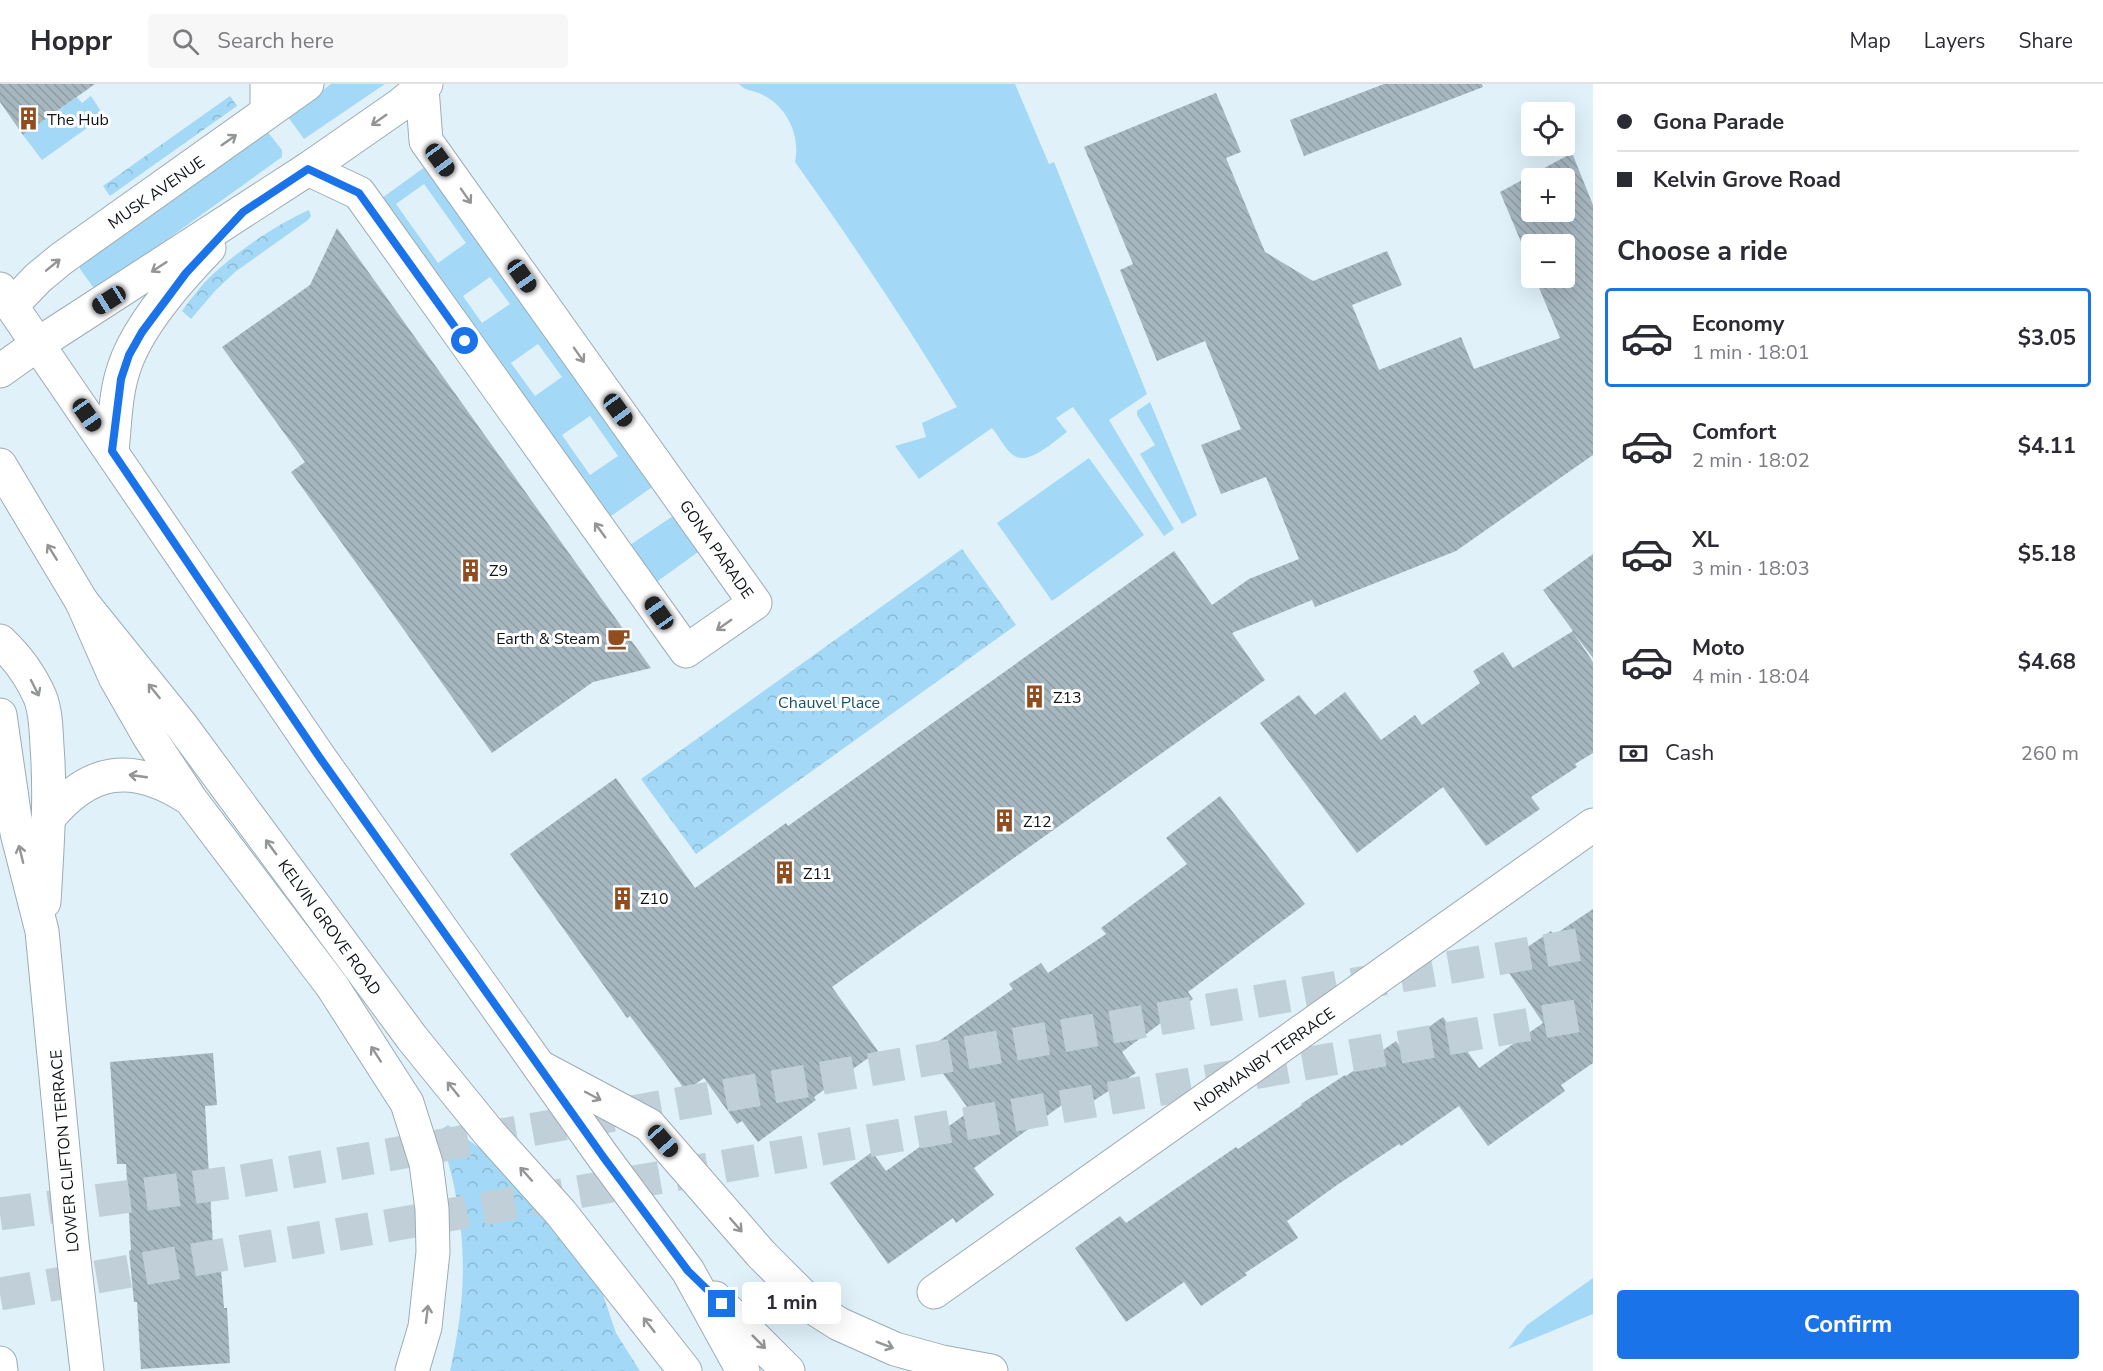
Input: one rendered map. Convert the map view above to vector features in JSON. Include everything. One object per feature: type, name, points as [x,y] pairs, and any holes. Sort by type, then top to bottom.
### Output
[{"type":"main road","name":"MUSK AVENUE","points":[[4,307],[48,269],[267,98],[307,84]]},
{"type":"main road","points":[[0,372],[38,344],[308,169],[424,86]]},
{"type":"main road","name":"GONA PARADE","points":[[308,169],[359,193],[686,651],[755,603],[426,141],[424,86]]},
{"type":"main road","points":[[112,451],[118,391],[123,368],[136,342],[175,286],[243,212]]},
{"type":"main road","points":[[4,307],[38,344],[320,758],[604,1158],[688,1271],[743,1371]]},
{"type":"main road","name":"KELVIN GROVE ROAD","points":[[0,465],[82,602],[181,725],[412,1038],[490,1134],[561,1214],[685,1371]]},
{"type":"main road","points":[[82,602],[115,677],[132,709],[191,800],[332,986],[407,1103],[426,1163],[432,1209],[433,1251],[425,1327],[412,1371]]},
{"type":"main road","name":"LOWER CLIFTON TERRACE","points":[[0,641],[26,671],[40,698],[47,735],[48,819],[42,931],[72,1243],[87,1371]]},
{"type":"main road","name":"LOWER CLIFTON TERRACE","points":[[0,715],[17,833],[42,931]]},
{"type":"main road","points":[[48,819],[79,789],[95,780],[126,774],[148,777],[167,785],[191,800]]},
{"type":"main road","name":"NORMANBY TERRACE","points":[[934,1292],[1593,825]]},
{"type":"main road","points":[[542,1068],[649,1125],[761,1254],[824,1315],[865,1337],[895,1349],[942,1362],[991,1371]]},
{"type":"main road","points":[[688,1271],[788,1371]]},
{"type":"main road","points":[[0,1363],[1,1371]]},
{"type":"green space","points":[[331,84],[385,84],[304,139],[288,117]]},
{"type":"green space","points":[[739,84],[1015,84],[1049,164],[1054,162],[1147,394],[1109,420],[1174,529],[1164,536],[1073,407],[1056,418],[1067,432],[1033,455],[1019,458],[1013,455],[992,428],[919,479],[895,446],[926,437],[922,423],[957,407],[878,283],[795,162],[796,142],[790,122],[784,113],[770,99]]},
{"type":"green space","points":[[91,96],[104,116],[42,160],[23,135],[77,97],[82,103]]},
{"type":"green space","points":[[230,96],[237,106],[110,196],[103,186]]},
{"type":"green space","points":[[267,131],[282,150],[282,157],[102,286],[93,287],[80,269],[80,265]]},
{"type":"green space","points":[[429,164],[658,483],[604,521],[375,203]],"holes":[[[424,184],[466,243],[438,263],[396,204]],[[490,277],[510,304],[482,323],[463,296]],[[538,344],[562,377],[535,396],[511,363]],[[590,416],[618,456],[590,475],[562,435]]]},
{"type":"green space","points":[[309,210],[311,216],[308,220],[235,272],[191,319],[182,311],[205,282],[227,261],[268,232]]},
{"type":"green space","points":[[1150,402],[1197,515],[1182,524],[1140,454],[1155,445],[1137,415],[1137,411]]},
{"type":"green space","points":[[1089,458],[1144,535],[1052,601],[997,523]]},
{"type":"green space","points":[[679,512],[705,547],[651,586],[624,549]]},
{"type":"green space","name":"Chauvel Place","points":[[962,549],[1016,625],[696,854],[641,779]]},
{"type":"green space","points":[[448,1125],[485,1152],[599,1283],[616,1333],[640,1371],[450,1371],[461,1308],[463,1279],[460,1222],[455,1192],[439,1131]]},
{"type":"green space","points":[[1593,1278],[1593,1314],[1508,1349],[1527,1325]]},
{"type":"building","name":"The Hub","points":[[0,84],[95,84],[23,135],[0,102]]},
{"type":"building","points":[[1384,84],[1482,84],[1483,87],[1304,156],[1290,120]]},
{"type":"building","points":[[1216,93],[1241,152],[1226,158],[1265,252],[1313,281],[1387,251],[1402,285],[1352,305],[1379,370],[1461,337],[1474,369],[1560,338],[1539,288],[1575,288],[1575,234],[1521,234],[1521,242],[1500,192],[1521,181],[1521,222],[1575,222],[1575,168],[1544,168],[1566,156],[1573,156],[1593,205],[1593,455],[1456,551],[1315,607],[1312,600],[1232,633],[1265,680],[832,987],[878,1051],[814,1097],[816,1100],[758,1142],[742,1121],[737,1124],[704,1078],[686,1091],[630,1016],[627,1018],[510,854],[616,778],[695,888],[786,823],[788,826],[1174,551],[1212,605],[1249,579],[1299,559],[1266,477],[1221,494],[1201,445],[1241,429],[1205,341],[1157,361],[1120,270],[1133,264],[1084,147]]},
{"type":"building","name":"Z9","points":[[337,228],[651,668],[593,682],[492,753],[291,472],[305,462],[222,347],[310,285]]},
{"type":"building","points":[[1593,554],[1593,658],[1573,632],[1593,662],[1593,753],[1575,764],[1577,767],[1531,797],[1540,809],[1486,846],[1443,787],[1357,853],[1260,723],[1299,695],[1315,715],[1345,692],[1381,740],[1415,715],[1422,725],[1480,683],[1473,671],[1503,652],[1513,668],[1573,631],[1543,590]]},
{"type":"building","points":[[1220,796],[1305,904],[1188,992],[1193,999],[1122,1052],[1136,1073],[1081,1109],[1073,1097],[974,1168],[994,1195],[956,1223],[953,1218],[888,1264],[830,1183],[872,1152],[886,1171],[970,1111],[926,1050],[1013,989],[1009,984],[1041,963],[1048,973],[1106,934],[1101,928],[1187,864],[1166,838]]},
{"type":"building","points":[[1593,909],[1593,1063],[1561,1085],[1565,1091],[1488,1146],[1459,1106],[1401,1146],[1399,1144],[1337,1185],[1287,1221],[1298,1238],[1201,1306],[1184,1282],[1126,1322],[1075,1248],[1120,1216],[1126,1223],[1396,1041],[1400,1047],[1443,1017],[1479,1068],[1543,1023],[1503,964],[1551,931],[1554,935]]},
{"type":"building","points":[[213,1053],[217,1105],[205,1106],[213,1244],[219,1243],[224,1308],[227,1308],[230,1363],[141,1369],[137,1302],[134,1302],[129,1251],[131,1250],[126,1164],[117,1164],[110,1062]]},
{"type":"tunnel","points":[[0,1214],[241,1181],[1593,942]]},
{"type":"tunnel","points":[[0,1294],[1593,1013]]},
{"type":"place","name":"The Hub","points":[[29,119]]},
{"type":"place","name":"Z9","points":[[471,570]]},
{"type":"place","name":"Earth & Steam","points":[[618,638]]},
{"type":"place","name":"Z13","points":[[1035,697]]},
{"type":"place","name":"Z12","points":[[1005,821]]},
{"type":"place","name":"Z11","points":[[785,873]]},
{"type":"place","name":"Z10","points":[[622,898]]},
{"type":"route","points":[[465,341],[359,193],[308,169],[243,212],[186,273],[160,306],[136,342],[123,368],[118,391],[112,451],[320,758],[604,1158],[688,1271],[722,1304]]}]
